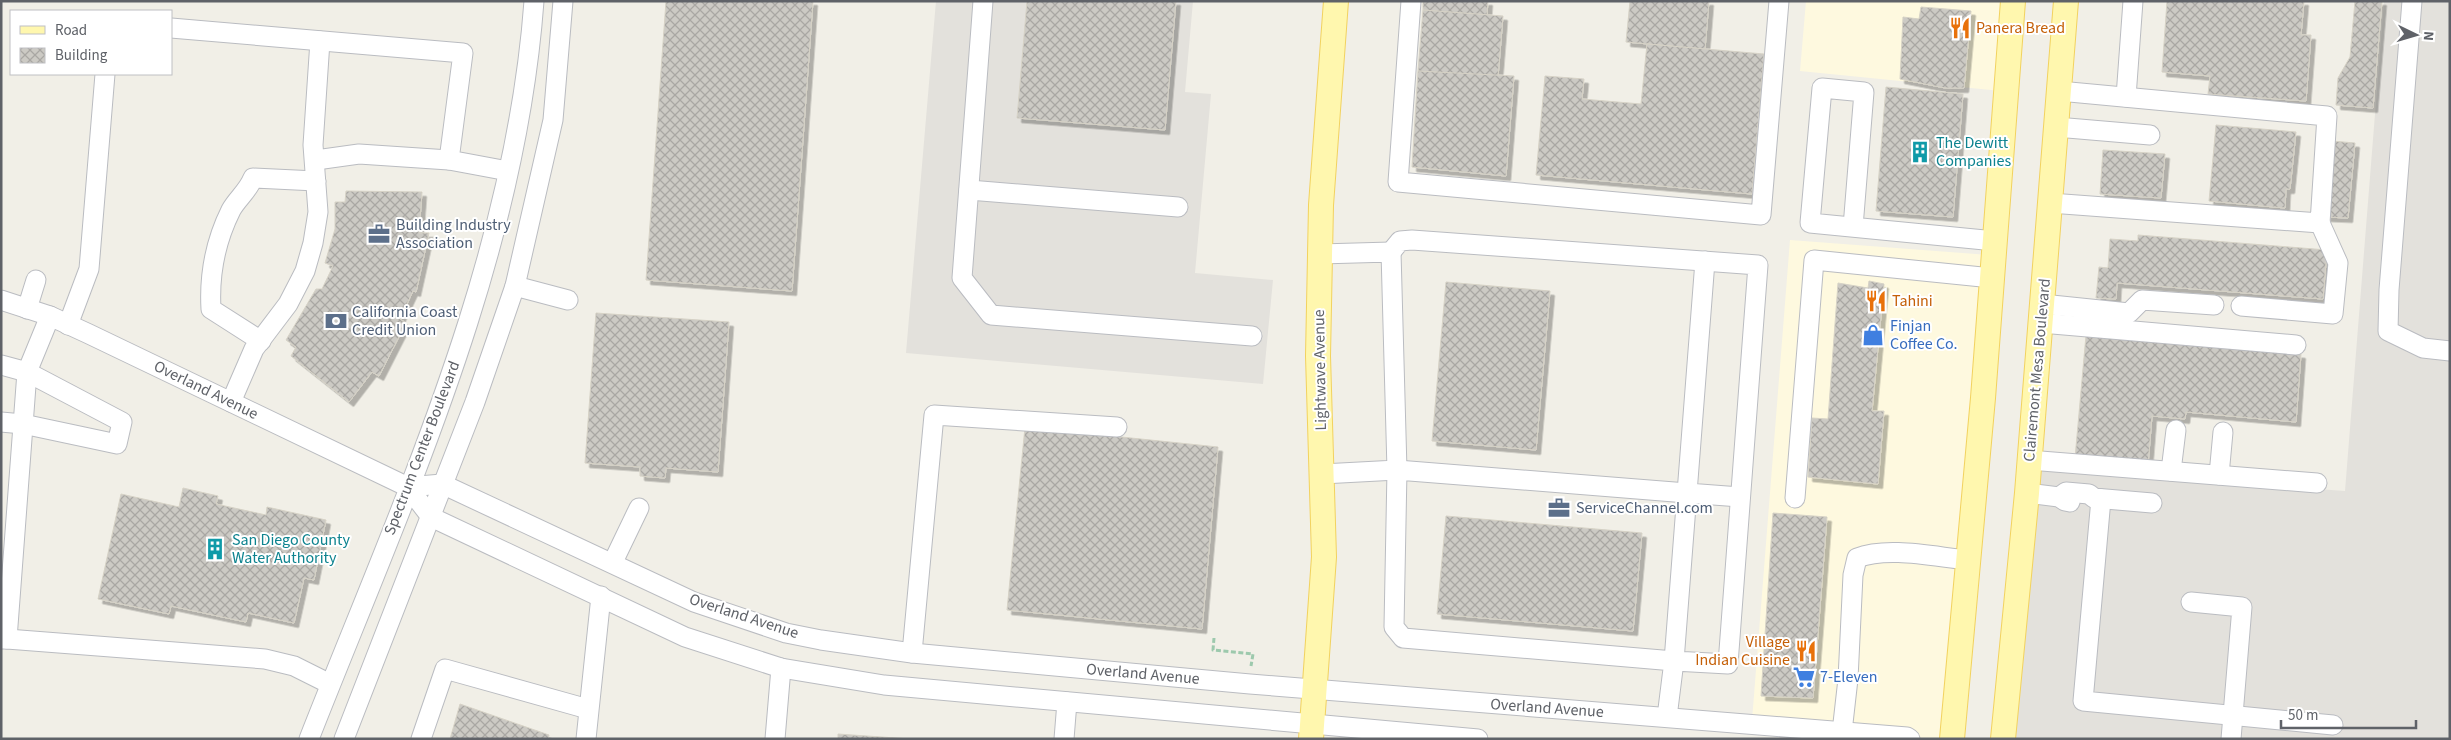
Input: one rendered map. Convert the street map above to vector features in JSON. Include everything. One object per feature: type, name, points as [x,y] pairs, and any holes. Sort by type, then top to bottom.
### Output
[{"type":"main road","name":"Lightwave Avenue","points":[[1311,732],[1324,557],[1318,356],[1321,205],[1336,1]]},
{"type":"main road","points":[[1952,739],[1992,278],[2013,1]]},
{"type":"main road","name":"Clairemont Mesa Boulevard","points":[[2003,739],[2030,460],[2066,1]]},
{"type":"street","name":"Spectrum Center Boulevard","points":[[309,739],[446,393],[483,277],[520,118],[534,1]]},
{"type":"street","name":"Spectrum Center Boulevard","points":[[344,739],[475,402],[515,286],[553,120],[563,1]]},
{"type":"street","points":[[983,1],[962,278],[991,315],[1252,336]]},
{"type":"street","points":[[1411,1],[1398,182],[1761,215],[1779,1]]},
{"type":"street","points":[[2126,97],[2133,1]]},
{"type":"street","points":[[2412,1],[2388,290],[2388,331],[2423,348],[2450,351]]},
{"type":"street","points":[[172,28],[464,52],[449,160]]},
{"type":"street","points":[[230,402],[254,349],[288,304],[305,271],[313,242],[318,212],[316,160],[313,145],[320,41]]},
{"type":"street","points":[[68,325],[89,269],[104,75]]},
{"type":"street","points":[[1853,227],[1864,92],[1822,88],[1810,223],[1995,241]]},
{"type":"street","points":[[2059,91],[2327,116],[2320,222],[2338,263],[2333,314],[2241,306]]},
{"type":"street","points":[[2056,127],[2150,135]]},
{"type":"street","points":[[316,160],[359,154],[449,160],[508,172]]},
{"type":"street","points":[[261,341],[211,309],[209,283],[216,247],[232,209],[253,178],[316,182]]},
{"type":"street","points":[[969,190],[1178,207]]},
{"type":"street","points":[[2050,203],[2320,222]]},
{"type":"street","points":[[1412,240],[1705,262],[1758,265],[1728,664],[1403,638],[1394,627],[1397,470],[1391,252],[1400,241],[1412,240]]},
{"type":"street","points":[[1320,254],[1391,252]]},
{"type":"street","points":[[1795,498],[1814,260],[1992,278]]},
{"type":"street","points":[[1668,717],[1705,262]]},
{"type":"street","points":[[27,309],[36,280]]},
{"type":"street","points":[[515,286],[568,300]]},
{"type":"street","name":"Overland Avenue","points":[[1,300],[50,316],[408,487],[431,517],[685,637],[781,668],[884,685],[1067,702],[1311,732],[1478,739]]},
{"type":"street","points":[[2041,314],[2129,313],[2142,300],[2214,305]]},
{"type":"street","points":[[2041,314],[2296,345]]},
{"type":"street","points":[[50,316],[27,372],[4,639],[265,659],[294,666],[330,684]]},
{"type":"street","points":[[1,365],[27,372],[122,422],[117,444],[23,424],[1,422]]},
{"type":"street","points":[[912,653],[934,415],[1117,427]]},
{"type":"street","points":[[2171,471],[2176,430]]},
{"type":"street","points":[[2219,475],[2224,432]]},
{"type":"street","points":[[2030,460],[2317,483]]},
{"type":"street","points":[[1322,474],[1397,470],[1740,497]]},
{"type":"street","name":"Overland Avenue","points":[[408,487],[442,484],[613,562],[694,602],[786,633],[912,653],[1314,690],[1668,717],[1907,737],[1910,739]]},
{"type":"street","points":[[2027,493],[2059,497],[2066,492],[2089,494],[2097,499],[2152,502]]},
{"type":"street","points":[[2097,499],[2083,701],[2333,725]]},
{"type":"street","points":[[613,562],[639,508]]},
{"type":"street","points":[[1842,732],[1848,679],[1853,575],[1857,558],[1883,552],[1968,560]]},
{"type":"street","points":[[586,739],[600,596]]},
{"type":"street","points":[[2191,602],[2242,607],[2231,739]]},
{"type":"street","points":[[775,739],[781,668]]},
{"type":"street","points":[[421,739],[444,669],[588,709]]},
{"type":"street","points":[[1064,739],[1067,702]]},
{"type":"path","points":[[1214,638],[1213,650],[1253,654],[1250,684]]},
{"type":"shaded area","points":[[936,1],[1193,1],[1185,92],[1211,94],[1195,273],[1273,280],[1263,384],[906,353]]},
{"type":"shaded area","points":[[1806,1],[2008,1],[2001,91],[1800,71]]},
{"type":"shaded area","points":[[2384,1],[2450,1],[2450,739],[2009,739],[2033,469],[2345,491]]},
{"type":"shaded area","points":[[1790,240],[1989,255],[1947,739],[1804,739],[1751,733]]},
{"type":"building","points":[[666,1],[813,1],[792,291],[646,280]]},
{"type":"building","points":[[1027,1],[1176,1],[1165,130],[1017,118]]},
{"type":"building","points":[[1423,1],[1488,1],[1487,15],[1423,10]]},
{"type":"building","points":[[1630,1],[1709,1],[1705,49],[1626,42]]},
{"type":"building","points":[[2167,1],[2304,1],[2301,35],[2311,35],[2306,101],[2208,94],[2210,76],[2162,72]]},
{"type":"building","points":[[2355,1],[2382,1],[2373,108],[2336,105],[2338,78],[2350,57]]},
{"type":"building","points":[[1921,7],[1971,11],[1964,88],[1945,88],[1900,79],[1903,17],[1919,19]]},
{"type":"building","points":[[1423,10],[1503,16],[1498,77],[1418,71]]},
{"type":"building","points":[[1647,44],[1764,54],[1752,194],[1536,175],[1545,76],[1584,79],[1582,99],[1641,104]]},
{"type":"building","points":[[1418,71],[1514,76],[1506,176],[1412,167]]},
{"type":"building","name":"The Dewitt Companies","points":[[1886,87],[1963,94],[1953,217],[1876,211]]},
{"type":"building","points":[[2216,125],[2296,132],[2290,189],[2286,189],[2285,208],[2209,201]]},
{"type":"building","points":[[2332,141],[2355,143],[2348,218],[2326,217]]},
{"type":"building","points":[[2103,150],[2165,154],[2161,198],[2100,194]]},
{"type":"building","points":[[346,191],[422,192],[419,233],[429,233],[416,292],[413,291],[400,319],[406,323],[379,376],[372,372],[349,402],[291,356],[296,347],[286,340],[316,289],[322,289],[333,266],[325,263],[335,229],[335,202],[345,202]]},
{"type":"building","points":[[2138,235],[2327,250],[2323,299],[2117,283],[2116,299],[2096,298],[2099,267],[2108,268],[2110,239],[2138,241]]},
{"type":"building","points":[[1869,281],[1884,284],[1872,411],[1884,411],[1878,484],[1808,477],[1812,418],[1828,419],[1838,283],[1868,288]]},
{"type":"building","points":[[1446,282],[1550,291],[1536,450],[1432,441]]},
{"type":"building","points":[[596,313],[729,322],[718,472],[666,468],[665,478],[640,476],[640,467],[585,463]]},
{"type":"building","points":[[2086,335],[2301,354],[2296,422],[2186,412],[2185,419],[2152,416],[2148,465],[2075,458]]},
{"type":"building","points":[[1025,427],[1218,447],[1202,629],[1007,610]]},
{"type":"building","name":"San Diego County Water Authority","points":[[183,488],[218,496],[216,504],[266,515],[267,507],[326,520],[314,580],[304,578],[294,623],[248,613],[246,622],[171,606],[169,614],[98,599],[121,494],[179,507]]},
{"type":"building","points":[[1773,513],[1827,517],[1813,698],[1761,696]]},
{"type":"building","points":[[1446,516],[1642,533],[1633,631],[1437,614]]},
{"type":"building","points":[[460,704],[549,735],[548,739],[450,739]]},
{"type":"building","points":[[838,734],[911,739],[838,739]]},
{"type":"place","name":"Panera Bread","points":[[1960,28]]},
{"type":"place","name":"The Dewitt Companies","points":[[1920,152]]},
{"type":"place","name":"Building Industry Association","points":[[379,234]]},
{"type":"place","name":"Tahini","points":[[1876,301]]},
{"type":"place","name":"California Coast Credit Union","points":[[336,321]]},
{"type":"place","name":"Finjan Coffee Co.","points":[[1873,335]]},
{"type":"place","name":"ServiceChannel.com","points":[[1559,508]]},
{"type":"place","name":"San Diego County Water Authority","points":[[215,549]]},
{"type":"place","name":"Village Indian Cuisine","points":[[1806,651]]},
{"type":"place","name":"7-Eleven","points":[[1804,677]]}]
